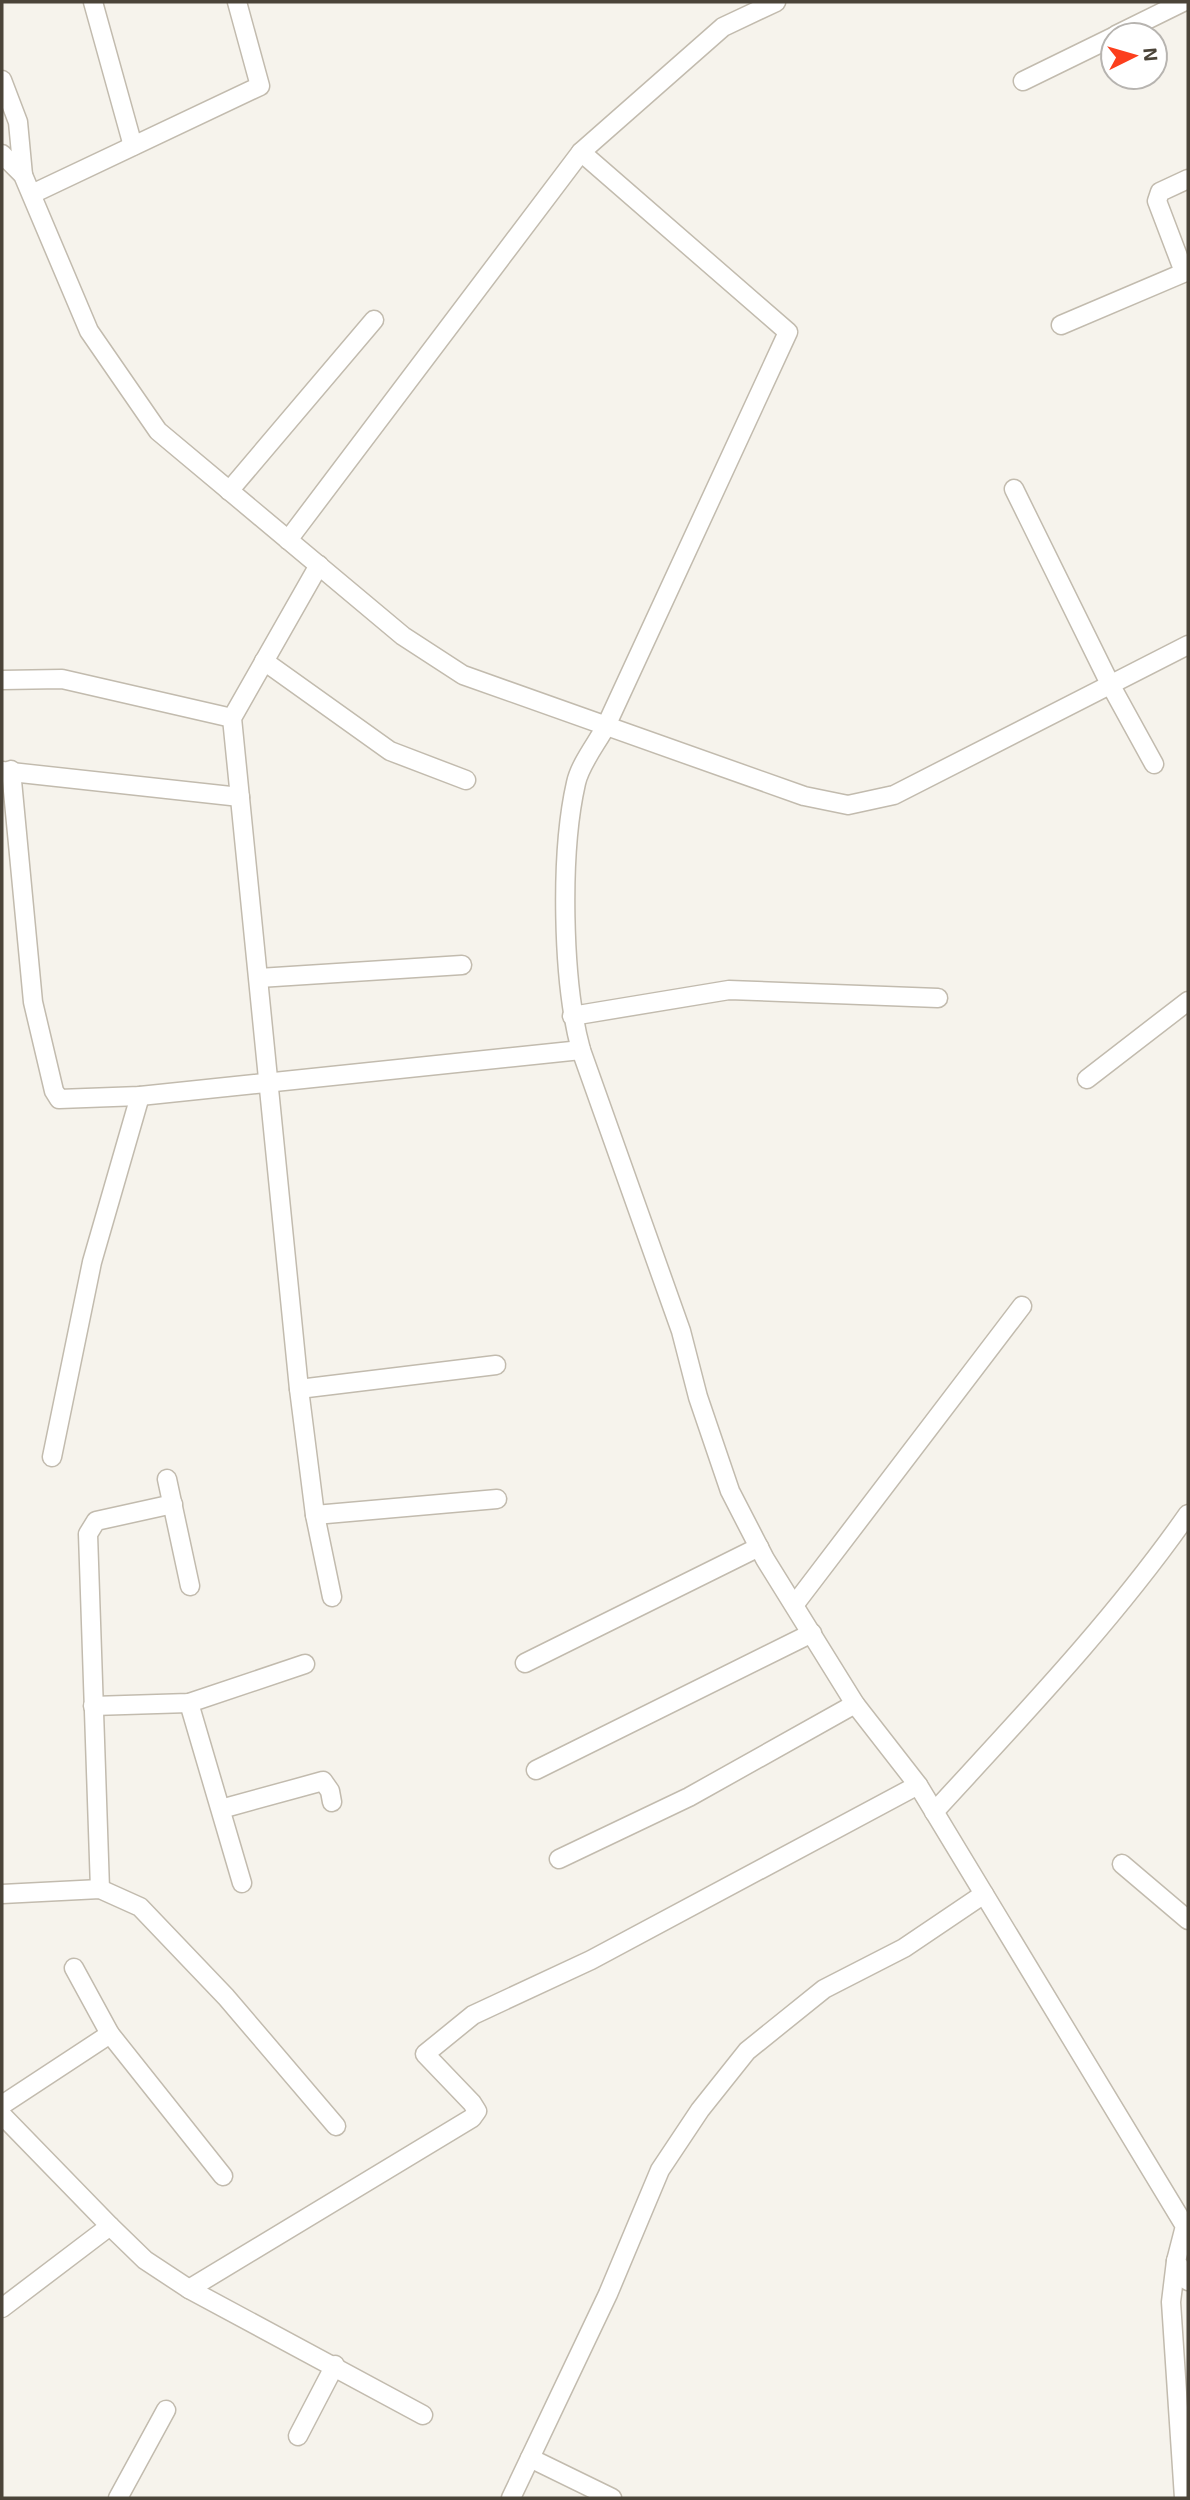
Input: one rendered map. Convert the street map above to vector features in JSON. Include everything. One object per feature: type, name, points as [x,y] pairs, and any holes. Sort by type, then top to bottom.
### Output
[{"type":"street","points":[[93,2],[133,146]]},
{"type":"street","points":[[32,194],[260,86],[237,2]]},
{"type":"street","points":[[288,540],[581,152],[723,27],[776,2]]},
{"type":"street","points":[[1145,21],[1183,2]]},
{"type":"street","points":[[1023,81],[1099,44]]},
{"type":"street","points":[[2,80],[18,122],[23,175]]},
{"type":"street","points":[[581,152],[788,332],[606,726],[576,780],[565,877],[572,1016],[581,1050],[681,1331],[698,1397],[726,1479],[759,1547],[855,1704],[918,1785],[1186,2224],[1176,2261],[1171,2302],[1185,2498]]},
{"type":"street","points":[[2,154],[23,175],[89,331],[158,431],[403,636],[463,675],[804,796],[848,805],[894,795],[1188,645]]},
{"type":"street","points":[[1061,325],[1186,272],[1157,201],[1160,192],[1188,179]]},
{"type":"street","points":[[229,491],[374,320]]},
{"type":"street","points":[[1014,489],[1110,684],[1154,764]]},
{"type":"street","points":[[318,565],[232,718],[299,1389],[315,1515],[332,1597]]},
{"type":"street","points":[[264,662],[390,751],[466,780]]},
{"type":"street","points":[[2,680],[62,679],[232,718]]},
{"type":"street","points":[[240,797],[6,771],[33,1002],[54,1091],[59,1098],[67,1100],[140,1096],[581,1050]]},
{"type":"street","points":[[259,978],[462,965]]},
{"type":"street","points":[[572,1016],[729,990],[938,998]]},
{"type":"street","points":[[1087,1079],[1188,1001]]},
{"type":"street","points":[[51,1457],[92,1262],[140,1096]]},
{"type":"street","points":[[795,1604],[1022,1306]]},
{"type":"street","points":[[299,1389],[496,1365]]},
{"type":"street","points":[[167,1479],[190,1586]]},
{"type":"street","points":[[315,1515],[497,1499]]},
{"type":"street","points":[[100,1889],[90,1527],[96,1521],[173,1504]]},
{"type":"street","points":[[934,1812],[1057,1677],[1162,1552],[1188,1514]]},
{"type":"street","points":[[525,1663],[759,1547]]},
{"type":"street","points":[[536,1770],[812,1633]]},
{"type":"street","points":[[93,1706],[189,1703],[305,1664]]},
{"type":"street","points":[[189,1703],[242,1883]]},
{"type":"street","points":[[559,1859],[689,1797],[855,1704]]},
{"type":"street","points":[[221,1809],[323,1781],[330,1791],[332,1802]]},
{"type":"street","points":[[189,2289],[471,2118],[477,2111],[472,2103],[425,2054],[473,2015],[591,1960],[918,1785]]},
{"type":"street","points":[[1122,1864],[1188,1920]]},
{"type":"street","points":[[2,1894],[100,1889],[140,1907],[226,1997],[336,2126]]},
{"type":"street","points":[[512,2498],[608,2294],[660,2169],[700,2110],[747,2051],[824,1989],[904,1948],[984,1894]]},
{"type":"street","points":[[74,1968],[110,2034],[223,2176]]},
{"type":"street","points":[[2,2105],[110,2034]]},
{"type":"street","points":[[2,2115],[145,2259],[189,2289],[335,2365],[423,2415]]},
{"type":"street","points":[[2,2308],[110,2226]]},
{"type":"street","points":[[1176,2261],[1188,2281]]},
{"type":"street","points":[[298,2436],[335,2365]]},
{"type":"street","points":[[118,2498],[166,2410]]},
{"type":"street","points":[[530,2458],[612,2498]]}]
